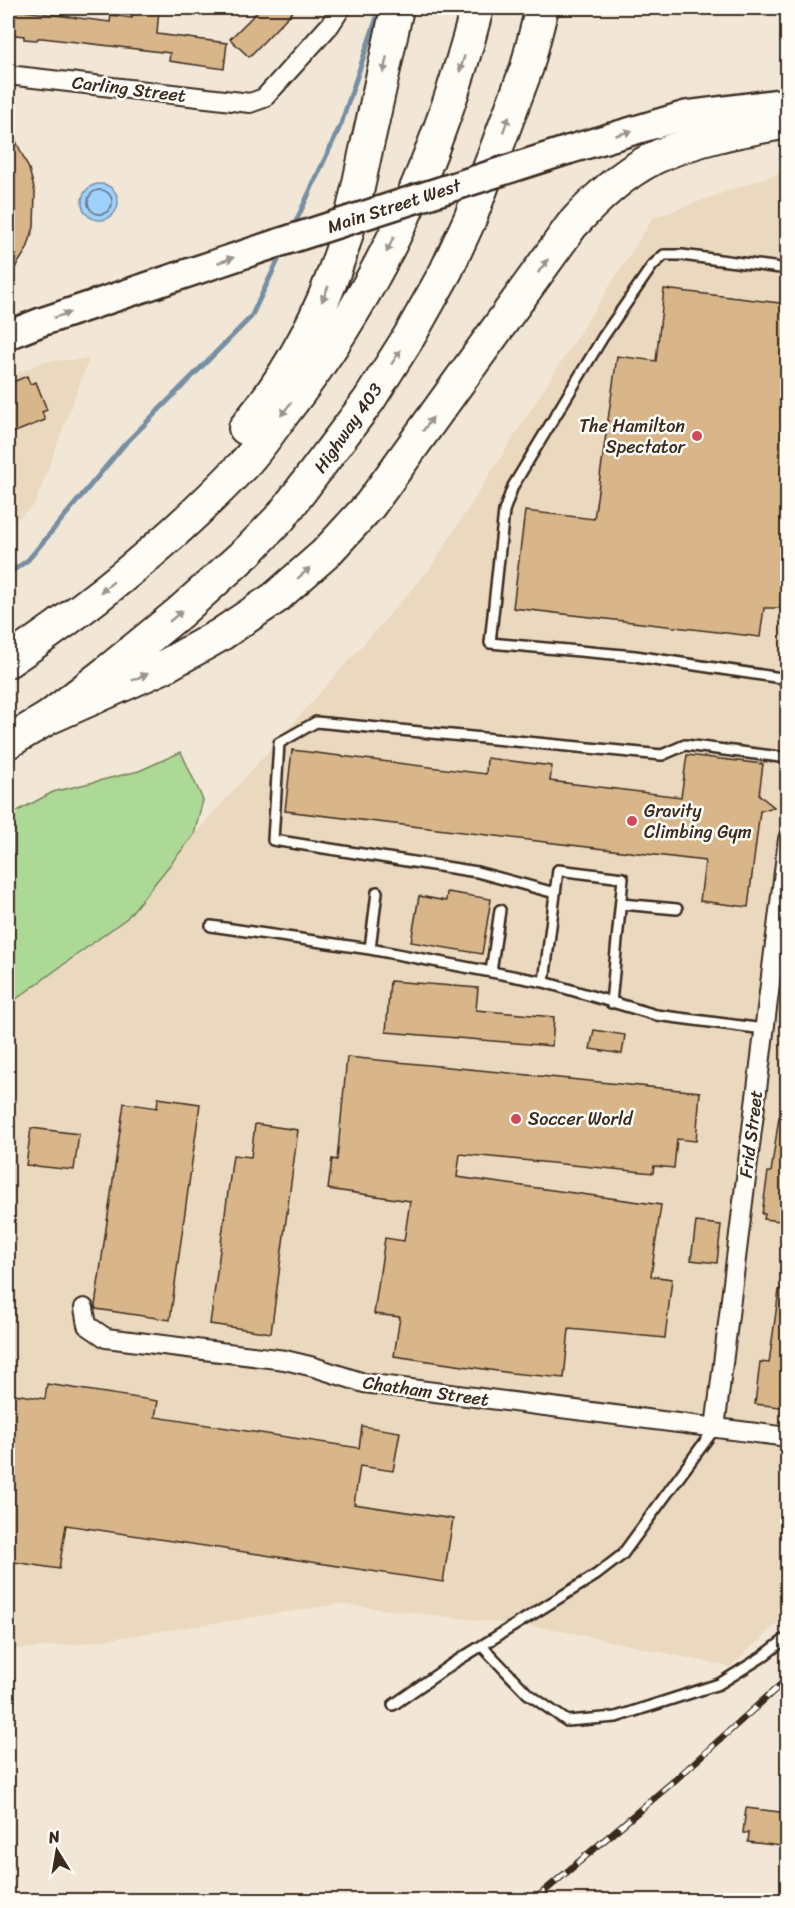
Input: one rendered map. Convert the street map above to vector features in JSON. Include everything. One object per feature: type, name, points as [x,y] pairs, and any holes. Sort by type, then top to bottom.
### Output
[{"type":"highway","points":[[152,551],[180,508],[262,408],[284,374],[324,297],[339,260],[356,195],[398,8]]},
{"type":"highway","points":[[8,661],[54,630],[152,551],[199,508],[246,462],[303,388],[342,331],[377,272],[427,168],[463,64],[477,8]]},
{"type":"highway","name":"Highway 403","points":[[8,742],[48,718],[179,613],[248,551],[281,517],[369,400],[441,280],[470,219],[527,67],[542,8]]},
{"type":"highway","points":[[48,718],[163,667],[220,635],[275,598],[325,554],[370,505],[572,225],[594,201],[621,178],[654,158],[686,147],[735,132],[788,122]]},
{"type":"main road","name":"Main Street West","points":[[8,335],[275,244],[568,150],[686,115],[788,102]]},
{"type":"street","name":"Carling Street","points":[[8,75],[250,103],[264,98],[330,25],[341,8]]},
{"type":"street","name":"Frid Street","points":[[715,1428],[788,839]]},
{"type":"street","name":"Chatham Street","points":[[84,1308],[87,1325],[106,1338],[285,1360],[364,1383],[788,1437]]},
{"type":"lane","points":[[788,269],[664,255],[652,266],[603,338],[513,486],[504,511],[490,643],[635,656],[788,679]]},
{"type":"lane","points":[[555,893],[477,872],[273,840],[279,743],[316,722],[662,754],[685,745],[788,758]]},
{"type":"lane","points":[[544,982],[558,870],[623,878],[611,1003]]},
{"type":"lane","points":[[370,949],[377,892]]},
{"type":"lane","points":[[621,904],[677,909]]},
{"type":"lane","points":[[491,972],[500,910]]},
{"type":"lane","points":[[211,926],[370,949],[544,982],[656,1015],[764,1029]]},
{"type":"lane","points":[[393,1706],[482,1646],[587,1581],[622,1555],[715,1428]]},
{"type":"lane","points":[[482,1646],[527,1694],[567,1721],[616,1717],[719,1684],[762,1657],[788,1637]]},
{"type":"shaded area","points":[[787,170],[787,1614],[730,1667],[554,1629],[338,1604],[77,1644],[8,1650],[8,1005],[127,918],[194,835],[429,570],[653,218]]},
{"type":"shaded area","points":[[89,359],[35,504],[8,527],[8,377],[46,361]]},
{"type":"green space","points":[[181,752],[203,800],[194,835],[127,918],[8,1005],[8,816],[53,792],[139,771]]},
{"type":"water","points":[[100,184],[113,189],[118,202],[113,215],[100,220],[87,215],[82,202],[87,189]]},
{"type":"building","points":[[133,8],[159,8],[157,34],[227,43],[224,69],[169,61],[170,53],[42,38],[24,39],[24,36],[8,34],[8,9],[110,22],[111,15],[132,18]]},
{"type":"building","points":[[261,8],[296,8],[249,57],[230,39]]},
{"type":"building","points":[[8,124],[29,169],[35,192],[34,227],[27,249],[8,279]]},
{"type":"building","name":"The Hamilton Spectator","points":[[664,289],[788,304],[788,547],[780,608],[764,608],[760,637],[513,608],[525,511],[594,519],[617,356],[656,361]]},
{"type":"building","points":[[27,376],[30,384],[36,382],[47,410],[42,412],[45,420],[8,435],[8,384]]},
{"type":"building","points":[[292,750],[486,774],[487,758],[552,766],[550,781],[681,797],[687,755],[763,764],[759,795],[774,807],[760,811],[748,907],[700,901],[705,861],[285,811]]},
{"type":"building","points":[[447,892],[491,899],[482,954],[411,942],[419,896],[446,901]]},
{"type":"building","points":[[390,981],[478,988],[476,1010],[554,1017],[552,1046],[386,1032]]},
{"type":"building","points":[[594,1030],[625,1035],[622,1054],[590,1049]]},
{"type":"building","points":[[347,1057],[700,1092],[696,1141],[677,1139],[674,1168],[654,1166],[653,1173],[460,1154],[457,1177],[661,1205],[651,1276],[672,1279],[665,1338],[569,1329],[564,1378],[511,1373],[394,1356],[400,1317],[374,1314],[385,1238],[404,1241],[410,1201],[328,1189],[332,1159],[337,1160]]},
{"type":"building","points":[[158,1098],[200,1104],[170,1320],[96,1309],[95,1306],[124,1103],[157,1108]]},
{"type":"building","points":[[779,1117],[788,1118],[788,1222],[764,1219],[765,1214],[762,1214]]},
{"type":"building","points":[[255,1124],[298,1130],[271,1333],[210,1324],[233,1155],[251,1157]]},
{"type":"building","points":[[31,1128],[79,1134],[74,1170],[26,1165]]},
{"type":"building","points":[[696,1222],[721,1225],[717,1263],[691,1260]]},
{"type":"building","points":[[779,1290],[788,1290],[788,1408],[755,1404],[760,1362],[769,1363]]},
{"type":"building","points":[[47,1384],[158,1401],[155,1417],[359,1448],[362,1426],[400,1432],[393,1471],[360,1466],[354,1504],[453,1519],[443,1582],[66,1525],[59,1569],[8,1561],[8,1393],[45,1399]]},
{"type":"building","points":[[746,1808],[788,1813],[788,1841],[782,1841],[781,1846],[748,1842],[749,1833],[743,1833]]},
{"type":"waterway","points":[[292,230],[341,124],[380,8]]},
{"type":"waterway","points":[[8,574],[28,560],[124,445],[251,317],[282,252]]},
{"type":"waterway","points":[[8,894],[11,890],[12,820]]},
{"type":"railway","points":[[534,1900],[674,1781],[788,1678]]},
{"type":"place","name":"The Hamilton Spectator","points":[[697,436]]},
{"type":"place","name":"Gravity Climbing Gym","points":[[632,821]]},
{"type":"place","name":"Soccer World","points":[[516,1119]]}]
